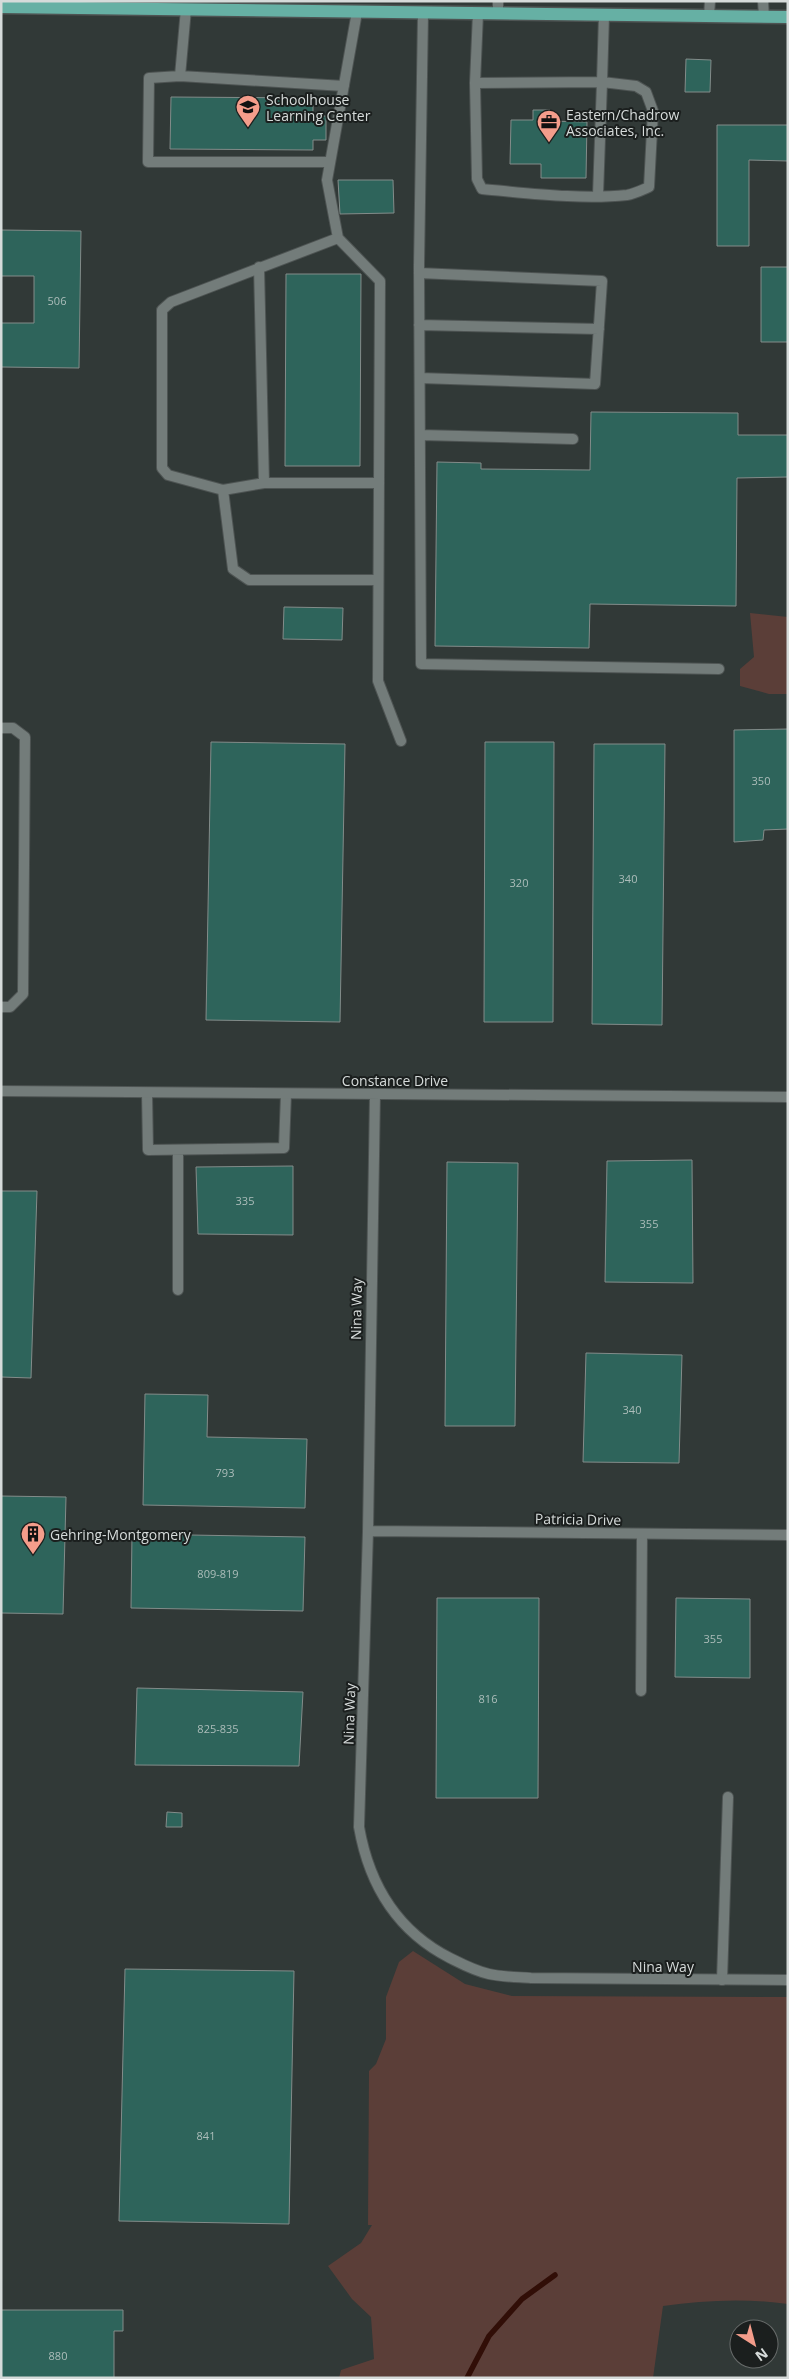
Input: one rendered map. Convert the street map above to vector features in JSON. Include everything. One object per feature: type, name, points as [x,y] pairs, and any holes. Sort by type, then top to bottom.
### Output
[{"type":"main road","points":[[1,7],[158,5],[186,10],[244,6],[358,12],[478,13],[498,7],[604,15],[788,17]]},
{"type":"street","points":[[709,16],[710,1]]},
{"type":"street","points":[[763,1],[764,17]]},
{"type":"street","points":[[180,76],[186,10]]},
{"type":"street","points":[[358,12],[327,180],[338,238],[380,281],[378,681],[401,742]]},
{"type":"street","points":[[424,13],[419,273],[421,664],[719,669]]},
{"type":"street","points":[[475,82],[602,82],[636,86],[646,92],[653,111],[649,187],[628,195],[544,195],[482,189],[477,179],[475,82],[478,13]]},
{"type":"street","points":[[598,195],[604,15]]},
{"type":"street","points":[[330,162],[148,162],[149,78],[180,76],[344,86]]},
{"type":"street","points":[[338,238],[258,267],[171,302],[162,310],[162,468],[168,475],[223,490],[264,483],[379,483]]},
{"type":"street","points":[[258,267],[264,483]]},
{"type":"street","points":[[419,273],[602,281],[596,384],[420,378]]},
{"type":"street","points":[[419,325],[599,330]]},
{"type":"street","points":[[420,435],[573,439]]},
{"type":"street","points":[[223,490],[233,569],[249,580],[378,580]]},
{"type":"street","points":[[1,728],[13,728],[24,737],[23,994],[10,1007],[1,1007]]},
{"type":"street","name":"Constance Drive","points":[[1,1092],[788,1097]]},
{"type":"street","points":[[147,1093],[148,1150],[284,1148],[286,1094]]},
{"type":"street","name":"Nina Way","points":[[375,1094],[368,1531],[360,1827],[364,1851],[371,1874],[393,1911],[424,1942],[468,1968],[488,1974],[531,1978],[788,1980]]},
{"type":"street","points":[[178,1150],[178,1290]]},
{"type":"street","name":"Patricia Drive","points":[[368,1531],[788,1535]]},
{"type":"street","points":[[641,1691],[642,1534]]},
{"type":"street","points":[[722,1980],[728,1798]]},
{"type":"shaded area","points":[[750,613],[788,617],[788,694],[769,694],[740,686],[740,669],[754,657]]},
{"type":"shaded area","points":[[413,1951],[465,1984],[512,1996],[788,1997],[788,2304],[726,2300],[663,2306],[653,2378],[339,2378],[341,2370],[374,2359],[371,2317],[352,2299],[328,2266],[361,2243],[372,2225],[368,2225],[369,2071],[376,2064],[386,2039],[386,1997],[399,1962]]},
{"type":"building","points":[[686,59],[711,60],[710,92],[685,92]]},
{"type":"building","name":"Schoolhouse Learning Center","points":[[171,97],[313,98],[313,116],[326,116],[326,140],[313,140],[313,150],[170,149]]},
{"type":"building","name":"Eastern/Chadrow Associates, Inc.","points":[[533,110],[550,110],[550,121],[587,122],[586,178],[541,178],[541,164],[510,164],[511,120],[533,120]]},
{"type":"building","points":[[717,125],[788,125],[788,161],[749,160],[749,246],[717,246]]},
{"type":"building","points":[[338,180],[393,180],[394,213],[340,214]]},
{"type":"building","points":[[1,230],[81,231],[79,368],[1,367],[1,323],[34,323],[34,276],[1,276]]},
{"type":"building","points":[[761,267],[788,267],[788,342],[761,342]]},
{"type":"building","points":[[286,274],[361,274],[360,466],[285,466]]},
{"type":"building","points":[[591,412],[738,413],[738,435],[788,435],[788,477],[737,478],[736,606],[590,604],[589,648],[435,646],[437,462],[481,463],[481,469],[590,470]]},
{"type":"building","points":[[284,607],[343,608],[342,640],[283,639]]},
{"type":"building","points":[[788,729],[788,829],[764,830],[763,840],[734,842],[734,730]]},
{"type":"building","points":[[211,742],[345,744],[340,1022],[206,1020]]},
{"type":"building","points":[[485,742],[554,742],[553,1022],[484,1022]]},
{"type":"building","points":[[594,744],[665,744],[662,1025],[592,1024]]},
{"type":"building","points":[[692,1160],[693,1283],[605,1282],[607,1161]]},
{"type":"building","points":[[447,1162],[518,1163],[515,1426],[445,1426]]},
{"type":"building","points":[[293,1166],[293,1235],[198,1234],[196,1167]]},
{"type":"building","points":[[1,1191],[37,1191],[31,1378],[1,1377]]},
{"type":"building","points":[[586,1353],[682,1355],[679,1463],[583,1462]]},
{"type":"building","points":[[145,1394],[208,1395],[207,1437],[307,1439],[305,1508],[143,1505]]},
{"type":"building","name":"Gehring-Montgomery","points":[[1,1496],[66,1497],[63,1614],[1,1613]]},
{"type":"building","points":[[132,1534],[305,1537],[303,1611],[131,1608]]},
{"type":"building","points":[[437,1598],[539,1598],[538,1798],[436,1798]]},
{"type":"building","points":[[676,1598],[750,1599],[750,1678],[675,1677]]},
{"type":"building","points":[[137,1688],[303,1692],[299,1766],[135,1765]]},
{"type":"building","points":[[167,1812],[182,1813],[182,1827],[166,1827]]},
{"type":"building","points":[[125,1969],[294,1971],[289,2224],[119,2221]]},
{"type":"building","points":[[1,2310],[123,2310],[123,2331],[114,2331],[114,2378],[1,2378]]},
{"type":"waterway","points":[[467,2378],[489,2336],[522,2299],[555,2275]]},
{"type":"place","name":"Schoolhouse Learning Center","points":[[248,128]]},
{"type":"place","name":"Eastern/Chadrow Associates, Inc.","points":[[549,143]]},
{"type":"place","name":"Gehring-Montgomery","points":[[33,1555]]}]
